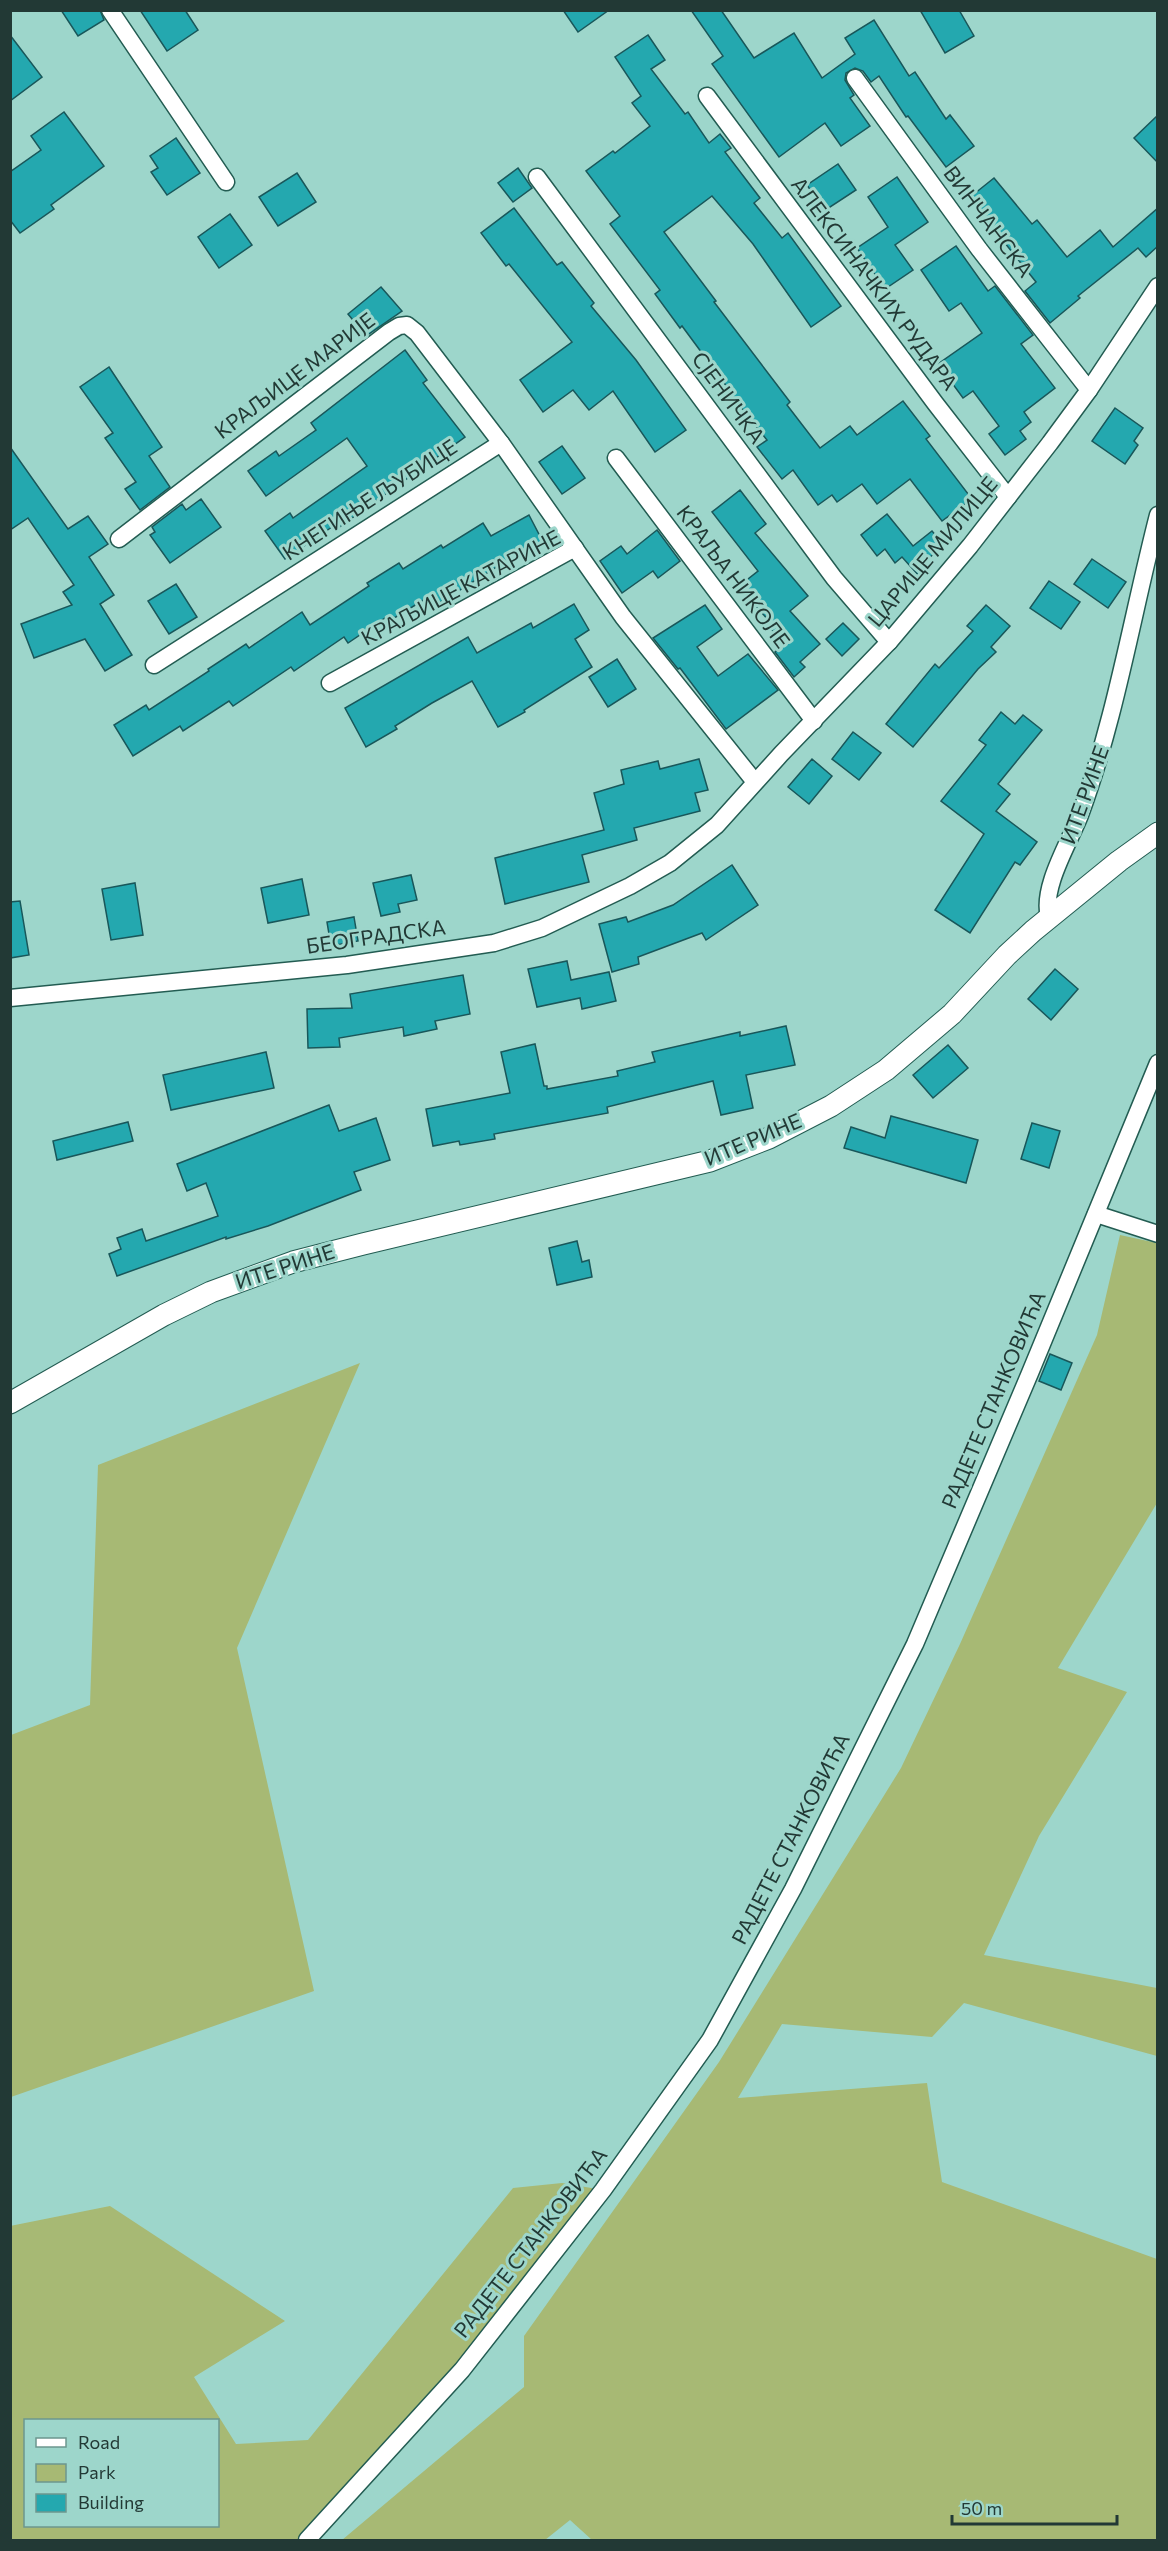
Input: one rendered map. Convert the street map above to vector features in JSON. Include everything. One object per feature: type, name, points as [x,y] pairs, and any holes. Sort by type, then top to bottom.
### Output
[{"type":"street","points":[[110,10],[226,182]]},
{"type":"street","name":"ВИНЧАНСКА","points":[[855,78],[979,249],[1089,390]]},
{"type":"street","name":"АЛЕКСИНАЧКИХ РУДАРА","points":[[708,96],[921,385],[1008,497]]},
{"type":"street","name":"СЈЕНИЧКА","points":[[537,177],[827,568],[889,642]]},
{"type":"street","name":"ЦАРИЦЕ МИЛИЦЕ","points":[[717,825],[889,642],[1008,497],[1089,390],[1158,286]]},
{"type":"street","name":"КРАЉИЦЕ МАРИЈЕ","points":[[119,539],[399,326],[407,325],[413,328],[501,443]]},
{"type":"street","points":[[501,443],[575,548]]},
{"type":"street","name":"КНЕГИЊЕ ЉУБИЦЕ","points":[[154,665],[501,443]]},
{"type":"street","name":"КРАЉА НИКОЛЕ","points":[[616,458],[814,722]]},
{"type":"street","name":"ИТЕ РИНЕ","points":[[10,1403],[164,1315],[211,1292],[294,1262],[710,1161],[769,1138],[831,1106],[886,1070],[952,1014],[1007,955],[1049,917],[1046,906],[1049,890],[1080,815],[1115,704],[1158,515]]},
{"type":"street","name":"КРАЉИЦЕ КАТАРИНЕ","points":[[330,683],[575,548],[672,680],[755,782]]},
{"type":"street","name":"БЕОГРАДСКА","points":[[10,998],[347,965],[494,943],[542,928],[630,886],[670,863],[717,825]]},
{"type":"street","points":[[1049,917],[1158,833]]},
{"type":"street","name":"РАДЕТЕ СТАНКОВИЋА","points":[[307,2541],[420,2418],[482,2344],[603,2190],[710,2040],[793,1889],[915,1644],[1158,1063]]},
{"type":"street","points":[[1096,1214],[1158,1234]]},
{"type":"green space","points":[[1120,1235],[1157,1243],[1157,1503],[1058,1668],[1127,1692],[1039,1836],[984,1955],[1157,1988],[1157,2056],[964,2003],[932,2037],[782,2024],[738,2098],[927,2083],[942,2182],[1157,2259],[1157,2540],[592,2540],[570,2520],[545,2540],[342,2540],[524,2387],[524,2336],[719,2062],[901,1768],[960,1644],[1097,1335]]},
{"type":"green space","points":[[360,1363],[237,1648],[314,1991],[11,2097],[11,1735],[90,1705],[98,1465]]},
{"type":"green space","points":[[562,2183],[603,2190],[510,2310],[306,2540],[11,2540],[10,2226],[110,2206],[285,2321],[194,2377],[236,2444],[308,2440],[513,2188]]},
{"type":"building","points":[[61,10],[100,10],[104,20],[78,36]]},
{"type":"building","points":[[140,10],[185,10],[198,30],[167,51]]},
{"type":"building","points":[[563,10],[609,10],[578,32]]},
{"type":"building","points":[[691,10],[721,10],[754,58],[794,33],[822,78],[855,54],[845,38],[874,20],[909,76],[915,72],[946,119],[950,115],[974,146],[946,167],[908,116],[906,117],[879,76],[871,82],[863,71],[855,68],[846,73],[845,80],[854,95],[850,98],[870,126],[841,146],[825,123],[779,157],[712,64],[723,56]]},
{"type":"building","points":[[920,10],[959,10],[974,36],[945,53]]},
{"type":"building","points":[[10,35],[42,77],[10,101]]},
{"type":"building","points":[[648,35],[665,60],[651,69],[685,114],[688,112],[709,143],[720,134],[731,148],[725,152],[760,198],[754,203],[782,238],[788,233],[841,306],[811,327],[753,244],[712,196],[664,232],[790,402],[787,405],[820,448],[850,426],[857,435],[903,401],[930,436],[926,439],[972,499],[942,521],[910,479],[877,504],[862,484],[837,502],[832,495],[818,505],[793,470],[782,479],[757,447],[767,440],[682,326],[680,328],[655,294],[660,290],[610,224],[620,216],[586,171],[613,151],[615,153],[650,126],[632,103],[641,96],[615,57]]},
{"type":"building","points":[[64,112],[104,166],[51,205],[54,209],[20,233],[10,220],[10,172],[41,150],[31,136]]},
{"type":"building","points":[[1158,115],[1158,163],[1134,138]]},
{"type":"building","points":[[176,138],[200,173],[167,195],[151,172],[158,168],[150,156]]},
{"type":"building","points":[[838,164],[856,190],[824,211],[807,185]]},
{"type":"building","points":[[518,168],[532,188],[513,202],[498,183]]},
{"type":"building","points":[[297,173],[316,202],[278,226],[259,197]]},
{"type":"building","points":[[897,177],[928,222],[895,245],[913,270],[885,289],[857,248],[888,227],[868,197]]},
{"type":"building","points":[[994,178],[1032,224],[1037,220],[1067,257],[1100,230],[1113,247],[1158,208],[1158,246],[1146,257],[1138,248],[1078,296],[1080,298],[1050,323],[1025,291],[1036,282],[969,198]]},
{"type":"building","points":[[514,208],[557,265],[562,262],[594,303],[591,306],[636,360],[686,430],[655,452],[613,391],[589,410],[573,390],[543,412],[520,380],[572,342],[509,264],[506,266],[481,233]]},
{"type":"building","points":[[230,214],[252,245],[219,268],[198,237]]},
{"type":"building","points":[[956,246],[988,291],[995,286],[1033,335],[1021,344],[1055,388],[1024,412],[1031,422],[1020,431],[1026,439],[1005,455],[989,434],[999,426],[973,391],[963,398],[938,364],[982,333],[961,303],[949,311],[921,270]]},
{"type":"building","points":[[381,287],[402,311],[366,336],[348,314]]},
{"type":"building","points":[[405,350],[427,380],[423,383],[465,437],[334,531],[332,527],[285,559],[265,531],[290,513],[293,518],[367,466],[347,438],[266,496],[248,471],[276,451],[279,456],[316,430],[311,423]]},
{"type":"building","points":[[109,367],[162,447],[149,456],[170,487],[140,510],[125,489],[136,482],[105,438],[113,433],[80,387]]},
{"type":"building","points":[[1115,408],[1143,428],[1134,441],[1138,445],[1125,464],[1092,441]]},
{"type":"building","points":[[562,446],[585,478],[562,494],[539,462]]},
{"type":"building","points":[[10,447],[68,529],[88,516],[108,544],[89,557],[114,595],[100,604],[132,655],[105,671],[85,639],[34,658],[21,624],[72,605],[63,592],[74,585],[28,518],[10,530]]},
{"type":"building","points":[[740,490],[766,524],[755,533],[808,596],[790,611],[820,644],[800,662],[805,667],[794,677],[775,652],[784,644],[771,629],[774,627],[739,586],[758,571],[712,512]]},
{"type":"building","points":[[201,499],[221,527],[170,563],[150,535],[155,532],[152,527],[182,504],[186,510]]},
{"type":"building","points":[[887,514],[913,546],[932,531],[944,545],[929,558],[934,564],[920,577],[902,557],[895,563],[885,549],[877,556],[861,535]]},
{"type":"building","points":[[529,515],[543,542],[514,556],[436,605],[430,596],[391,620],[388,616],[348,643],[344,637],[294,671],[291,667],[233,706],[229,701],[183,731],[180,726],[133,756],[114,725],[146,705],[149,710],[246,644],[249,648],[302,612],[310,625],[369,586],[367,583],[399,563],[403,569],[441,545],[443,548],[483,523],[491,536]]},
{"type":"building","points":[[657,530],[680,561],[658,578],[653,571],[622,593],[600,561],[621,546],[627,554]]},
{"type":"building","points":[[1092,559],[1126,582],[1108,608],[1074,584]]},
{"type":"building","points":[[1049,581],[1080,602],[1061,629],[1030,608]]},
{"type":"building","points":[[176,584],[197,617],[169,634],[148,601]]},
{"type":"building","points":[[574,604],[589,630],[575,639],[592,667],[524,710],[525,712],[498,727],[472,681],[395,726],[397,729],[366,747],[345,708],[468,637],[477,653],[531,623],[533,628]]},
{"type":"building","points":[[705,605],[722,629],[697,647],[718,676],[748,654],[778,690],[726,729],[680,668],[678,669],[653,638]]},
{"type":"building","points":[[986,605],[1010,626],[991,647],[996,652],[978,669],[913,747],[886,724],[935,664],[939,668],[973,631],[967,626]]},
{"type":"building","points":[[843,623],[859,639],[842,656],[826,639]]},
{"type":"building","points":[[617,659],[636,689],[608,707],[589,677]]},
{"type":"building","points":[[1001,712],[1015,724],[1023,715],[1042,730],[998,784],[1010,794],[996,811],[1037,842],[1020,865],[1015,862],[970,933],[935,910],[984,834],[941,801],[986,745],[979,740]]},
{"type":"building","points":[[853,732],[881,753],[859,780],[832,759]]},
{"type":"building","points":[[699,759],[708,790],[695,793],[700,811],[634,828],[637,840],[582,855],[589,882],[505,904],[495,858],[604,830],[594,793],[624,784],[621,770],[658,761],[660,769]]},
{"type":"building","points":[[812,759],[832,776],[809,804],[788,787]]},
{"type":"building","points":[[732,865],[758,905],[706,940],[702,933],[638,957],[639,964],[612,972],[599,924],[626,917],[628,922],[673,905]]},
{"type":"building","points":[[411,875],[417,900],[398,904],[400,912],[381,916],[373,883]]},
{"type":"building","points":[[302,879],[309,915],[268,923],[261,888]]},
{"type":"building","points":[[135,883],[143,935],[111,940],[102,889]]},
{"type":"building","points":[[20,901],[29,955],[10,958],[10,902]]},
{"type":"building","points":[[354,917],[358,941],[331,946],[327,922]]},
{"type":"building","points":[[567,961],[571,980],[609,972],[616,1001],[582,1009],[580,998],[537,1007],[528,969]]},
{"type":"building","points":[[1055,969],[1078,989],[1051,1020],[1028,999]]},
{"type":"building","points":[[463,975],[470,1014],[435,1021],[437,1029],[404,1036],[403,1027],[339,1038],[340,1047],[308,1048],[307,1009],[352,1008],[350,994]]},
{"type":"building","points":[[786,1026],[795,1065],[746,1075],[753,1108],[721,1115],[713,1081],[607,1107],[608,1113],[494,1134],[495,1139],[460,1145],[459,1141],[433,1146],[426,1109],[510,1093],[501,1052],[535,1044],[544,1086],[547,1086],[547,1089],[618,1076],[617,1071],[655,1062],[652,1052],[740,1032],[740,1036]]},
{"type":"building","points":[[948,1045],[968,1068],[933,1098],[913,1075]]},
{"type":"building","points":[[266,1052],[274,1088],[171,1110],[163,1075]]},
{"type":"building","points":[[329,1105],[339,1131],[376,1118],[390,1160],[354,1172],[361,1190],[268,1226],[226,1239],[226,1237],[117,1276],[109,1254],[121,1249],[117,1238],[142,1229],[146,1241],[218,1216],[206,1183],[187,1191],[177,1164]]},
{"type":"building","points":[[891,1116],[978,1140],[966,1183],[844,1148],[851,1127],[885,1138]]},
{"type":"building","points":[[128,1122],[133,1141],[57,1160],[53,1141]]},
{"type":"building","points":[[1032,1123],[1060,1131],[1049,1168],[1021,1159]]},
{"type":"building","points":[[577,1241],[582,1262],[589,1260],[592,1277],[557,1285],[549,1248]]},
{"type":"building","points":[[1050,1354],[1072,1363],[1061,1390],[1039,1381]]}]
